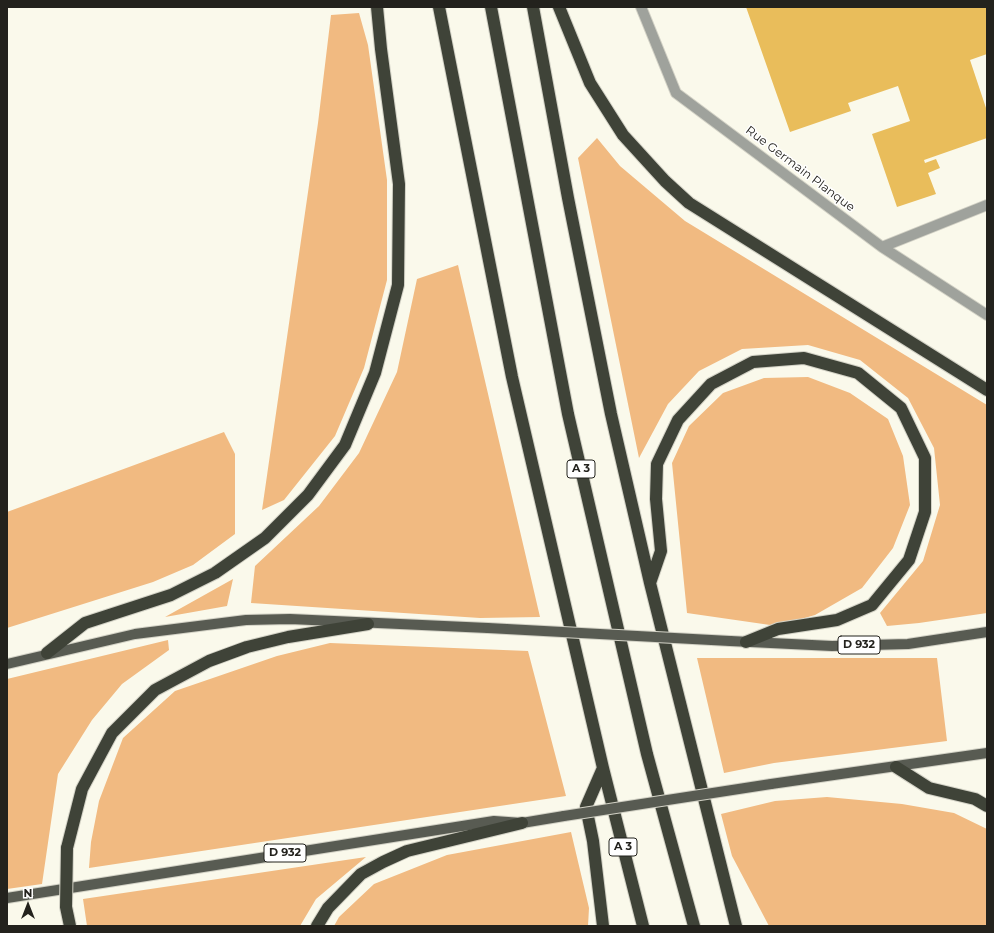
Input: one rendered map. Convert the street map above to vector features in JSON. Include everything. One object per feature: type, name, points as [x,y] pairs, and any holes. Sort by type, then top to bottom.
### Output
[{"type":"highway","points":[[47,653],[85,623],[171,596],[216,574],[265,538],[308,495],[345,445],[375,373],[398,285],[399,184],[381,49],[377,7]]},
{"type":"highway","name":"A 3","points":[[439,7],[512,376],[603,768],[643,926]]},
{"type":"highway","name":"A 3","points":[[491,7],[568,414],[647,754],[694,926]]},
{"type":"highway","points":[[533,7],[568,198],[610,406],[650,583],[736,926]]},
{"type":"highway","points":[[559,7],[590,83],[623,135],[665,181],[689,203],[987,390]]},
{"type":"highway","points":[[650,583],[661,551],[656,499],[657,464],[678,420],[711,384],[753,362],[797,358],[804,358],[858,373],[901,408],[925,458],[925,512],[909,560],[872,604],[837,620],[778,629],[746,642]]},
{"type":"highway","points":[[70,926],[66,907],[67,848],[82,789],[112,733],[155,690],[210,662],[247,647],[288,637],[368,624]]},
{"type":"highway","points":[[896,767],[929,788],[975,799],[987,806]]},
{"type":"highway","points":[[603,768],[586,807],[593,841],[603,926]]},
{"type":"highway","points":[[317,926],[328,908],[361,874],[383,862],[408,851],[522,824]]},
{"type":"main road","name":"D 932","points":[[7,664],[47,653],[135,634],[246,620],[290,618],[368,624],[488,628],[832,646],[908,644],[987,632]]},
{"type":"main road","name":"D 932","points":[[7,898],[494,821],[522,824],[564,816],[771,784],[987,753]]},
{"type":"lane","name":"Rue Germain Planque","points":[[641,7],[676,93],[882,247],[987,315]]},
{"type":"lane","points":[[882,247],[987,205]]},
{"type":"shaded area","points":[[359,13],[368,45],[387,180],[387,280],[364,368],[335,436],[284,500],[262,510],[318,123],[331,15]]},
{"type":"shaded area","points":[[597,138],[620,166],[685,221],[987,405],[987,613],[887,626],[880,613],[923,561],[940,505],[934,448],[908,398],[860,360],[808,345],[742,349],[699,371],[668,404],[639,458],[578,158]]},
{"type":"shaded area","points":[[458,265],[540,617],[480,618],[251,603],[255,566],[319,506],[359,453],[397,372],[417,279]]},
{"type":"shaded area","points":[[808,377],[850,393],[888,419],[903,456],[910,505],[893,548],[862,588],[815,615],[777,626],[687,613],[672,463],[689,426],[723,393],[764,378]]},
{"type":"shaded area","points":[[224,432],[235,454],[235,534],[193,565],[153,582],[7,628],[7,512]]},
{"type":"shaded area","points":[[233,579],[227,606],[165,617]]},
{"type":"shaded area","points":[[168,640],[169,650],[122,684],[92,720],[58,774],[42,884],[7,889],[7,679]]},
{"type":"shaded area","points":[[330,643],[528,651],[566,796],[89,868],[91,842],[99,801],[123,738],[175,691],[277,656]]},
{"type":"shaded area","points":[[697,658],[937,658],[947,741],[774,763],[724,773]]},
{"type":"shaded area","points":[[827,797],[902,804],[954,813],[987,829],[987,926],[769,926],[732,856],[721,814],[775,801]]},
{"type":"shaded area","points":[[571,832],[589,908],[588,926],[334,926],[339,917],[374,884],[447,855]]},
{"type":"shaded area","points":[[366,857],[316,899],[300,926],[87,926],[83,899]]},
{"type":"building","points":[[746,7],[987,7],[987,54],[970,60],[987,111],[987,138],[924,160],[925,163],[936,159],[940,168],[928,173],[936,194],[897,207],[872,134],[910,121],[898,86],[848,103],[851,111],[790,132]]}]
